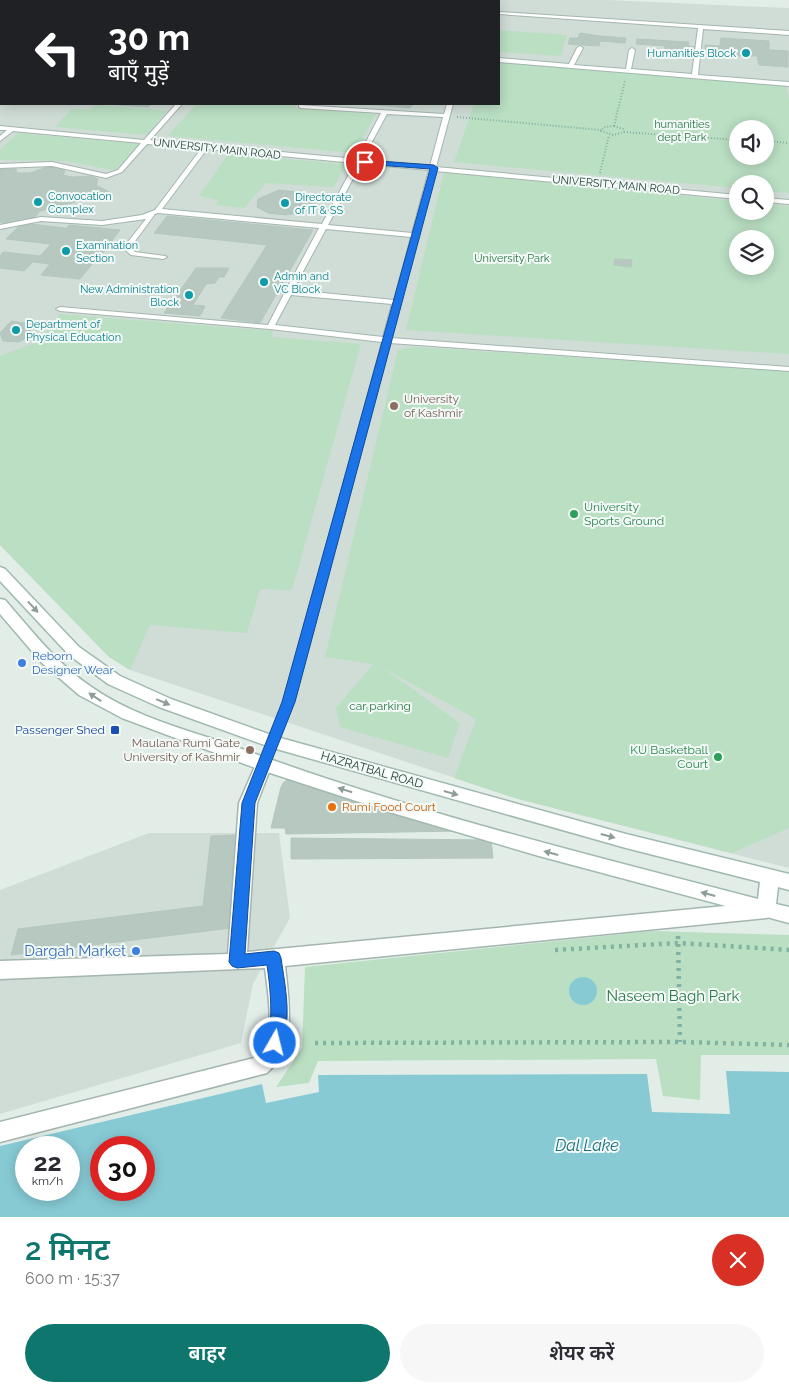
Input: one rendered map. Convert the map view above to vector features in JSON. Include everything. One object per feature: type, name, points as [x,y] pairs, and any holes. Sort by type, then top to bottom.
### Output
[{"type":"main road","name":"HAZRATBAL ROAD","points":[[0,572],[74,651],[114,680],[165,703],[274,742],[483,802],[789,882]]},
{"type":"main road","name":"HAZRATBAL ROAD","points":[[0,604],[48,659],[85,691],[104,703],[264,764],[396,807],[539,850],[789,915]]},
{"type":"main road","points":[[237,962],[248,803],[274,742]]},
{"type":"main road","points":[[0,970],[237,962],[766,910],[770,877]]},
{"type":"main road","points":[[0,1132],[260,1066],[272,1055],[278,1032],[279,1003],[274,958]]},
{"type":"lane","points":[[500,13],[789,33]]},
{"type":"lane","points":[[695,76],[701,26]]},
{"type":"lane","points":[[571,65],[580,48]]},
{"type":"lane","points":[[628,71],[632,50]]},
{"type":"lane","points":[[500,60],[789,84]]},
{"type":"lane","points":[[0,166],[52,164],[109,176],[120,171],[178,105]]},
{"type":"lane","points":[[274,742],[289,702],[450,105]]},
{"type":"lane","points":[[301,106],[349,106],[385,112],[447,116]]},
{"type":"lane","points":[[270,327],[286,292],[385,112]]},
{"type":"lane","name":"UNIVERSITY MAIN ROAD","points":[[0,128],[729,196]]},
{"type":"lane","points":[[0,140],[11,130]]},
{"type":"lane","points":[[163,257],[134,254],[126,248],[205,148]]},
{"type":"lane","points":[[774,201],[789,202]]},
{"type":"lane","points":[[0,227],[41,219],[118,222],[154,213],[415,235]]},
{"type":"lane","points":[[286,292],[396,302]]},
{"type":"lane","points":[[60,309],[270,327],[386,340],[789,369]]},
{"type":"path","points":[[614,126],[628,71]]},
{"type":"path","points":[[447,116],[601,130],[614,126],[622,129],[624,132]]},
{"type":"path","points":[[601,130],[609,135],[620,135],[624,132],[729,139]]},
{"type":"path","points":[[597,184],[609,135]]},
{"type":"path","points":[[774,142],[789,143]]},
{"type":"path","points":[[678,918],[680,1042]]},
{"type":"path","points":[[549,951],[678,943],[789,950]]},
{"type":"path","points":[[315,1043],[680,1042],[789,1045]]},
{"type":"shaded area","name":"University of Kashmir","points":[[500,0],[607,0],[789,8],[789,868],[518,799],[130,670],[109,657],[0,545],[0,105],[500,105]]},
{"type":"shaded area","name":"Dargah Market","points":[[149,833],[279,833],[290,918],[253,984],[241,1043],[0,1114],[0,890]]},
{"type":"green space","points":[[500,30],[567,35],[561,56],[500,52]]},
{"type":"green space","name":"humanities dept Park","points":[[500,62],[786,86],[789,99],[789,193],[774,192],[774,175],[729,175],[729,187],[454,162],[474,105],[500,105]]},
{"type":"green space","points":[[97,105],[167,111],[147,135],[55,127],[72,109],[89,110]]},
{"type":"green space","points":[[196,105],[296,105],[295,108],[376,114],[355,153],[167,136]]},
{"type":"green space","points":[[18,133],[142,144],[115,171],[68,161],[0,160],[0,150]]},
{"type":"green space","points":[[228,154],[346,164],[334,187],[266,183],[244,208],[215,205],[219,200],[199,196]]},
{"type":"green space","name":"University Park","points":[[444,172],[729,200],[729,220],[774,220],[774,205],[789,206],[789,354],[406,330]]},
{"type":"green space","points":[[60,314],[273,331],[272,337],[361,344],[292,590],[260,589],[247,633],[150,625],[130,670],[109,657],[0,545],[0,356],[38,342]]},
{"type":"green space","name":"University Sports Ground","points":[[415,347],[789,371],[789,828],[732,853],[518,799],[454,778],[476,719],[383,668],[460,723],[448,758],[340,727],[336,708],[373,664],[325,657],[398,350]]},
{"type":"green space","name":"Naseem Bagh Park","points":[[652,931],[789,935],[789,1055],[701,1055],[700,1100],[663,1096],[656,1059],[318,1061],[309,1083],[276,1087],[302,1048],[305,967]]},
{"type":"water","points":[[583,977],[593,981],[597,991],[593,1001],[583,1005],[573,1001],[569,991],[573,981]]},
{"type":"water","name":"Dal Lake","points":[[726,1071],[789,1072],[789,1217],[0,1217],[0,1146],[15,1142],[15,1201],[80,1201],[80,1136],[42,1136],[262,1084],[266,1103],[319,1092],[318,1075],[647,1074],[652,1112],[730,1114]]},
{"type":"building","points":[[580,33],[626,38],[625,43],[600,41],[599,46],[568,44],[570,38],[578,38]]},
{"type":"building","name":"Humanities Block","points":[[721,38],[769,41],[769,50],[788,51],[788,67],[759,65],[757,56],[705,56],[705,45],[720,46]]},
{"type":"building","points":[[637,39],[689,42],[688,46],[696,47],[696,54],[664,52],[665,46],[636,44]]},
{"type":"building","points":[[119,105],[150,105],[148,107]]},
{"type":"building","points":[[378,105],[412,105],[410,108]]},
{"type":"building","name":"Convocation Complex","points":[[47,167],[59,167],[65,171],[63,175],[72,177],[92,176],[98,179],[96,185],[111,193],[40,211],[35,217],[10,223],[0,222],[0,169],[16,169],[17,173],[30,173]]},
{"type":"building","name":"Directorate of IT & SS","points":[[279,190],[305,193],[311,196],[314,204],[304,212],[286,215],[268,213],[257,207],[258,199]]},
{"type":"building","name":"Admin and VC Block","points":[[167,216],[313,230],[260,323],[221,318],[267,245],[154,233]]},
{"type":"building","name":"Examination Section","points":[[22,223],[65,228],[58,237],[69,225],[120,230],[103,253],[76,250],[101,253],[80,279],[41,275],[50,264],[33,262],[24,271],[0,268],[0,256],[3,252],[40,256],[51,244],[6,239]]},
{"type":"building","points":[[615,259],[632,260],[631,267],[614,265]]},
{"type":"building","name":"New Administration Block","points":[[196,268],[229,268],[224,277],[219,277],[215,283],[206,284],[193,305],[205,306],[200,316],[164,313]]},
{"type":"building","name":"Department of Physical Education","points":[[11,321],[31,324],[27,327],[32,328],[26,338],[19,342],[3,341],[0,333]]},
{"type":"building","name":"Rumi Food Court","points":[[293,777],[461,831],[286,834],[285,828],[271,828],[281,787],[284,782]]},
{"type":"building","points":[[237,835],[231,928],[11,955],[18,929],[203,906],[211,836]]},
{"type":"building","points":[[291,838],[491,840],[493,858],[291,859]]},
{"type":"place","name":"Humanities Block","points":[[746,53]]},
{"type":"place","name":"Convocation Complex","points":[[38,202]]},
{"type":"place","name":"Directorate of IT & SS","points":[[285,203]]},
{"type":"place","name":"Examination Section","points":[[66,251]]},
{"type":"place","name":"Admin and VC Block","points":[[264,282]]},
{"type":"place","name":"New Administration Block","points":[[189,295]]},
{"type":"place","name":"Department of Physical Education","points":[[16,330]]},
{"type":"place","name":"University of Kashmir","points":[[394,406]]},
{"type":"place","name":"University Sports Ground","points":[[574,514]]},
{"type":"place","name":"Reborn Designer Wear","points":[[22,663]]},
{"type":"place","name":"Passenger Shed","points":[[115,730]]},
{"type":"place","name":"Maulana Rumi Gate University of Kashmir","points":[[250,750]]},
{"type":"place","name":"KU Basketball Court","points":[[718,757]]},
{"type":"place","name":"Rumi Food Court","points":[[332,807]]},
{"type":"place","name":"Dargah Market","points":[[136,951]]},
{"type":"route","points":[[275,1043],[278,1032],[279,1003],[274,958],[237,962],[244,839],[248,803],[289,702],[396,302],[434,168],[365,162]]},
{"type":"park label","name":"car parking","points":[[380,706]]}]
